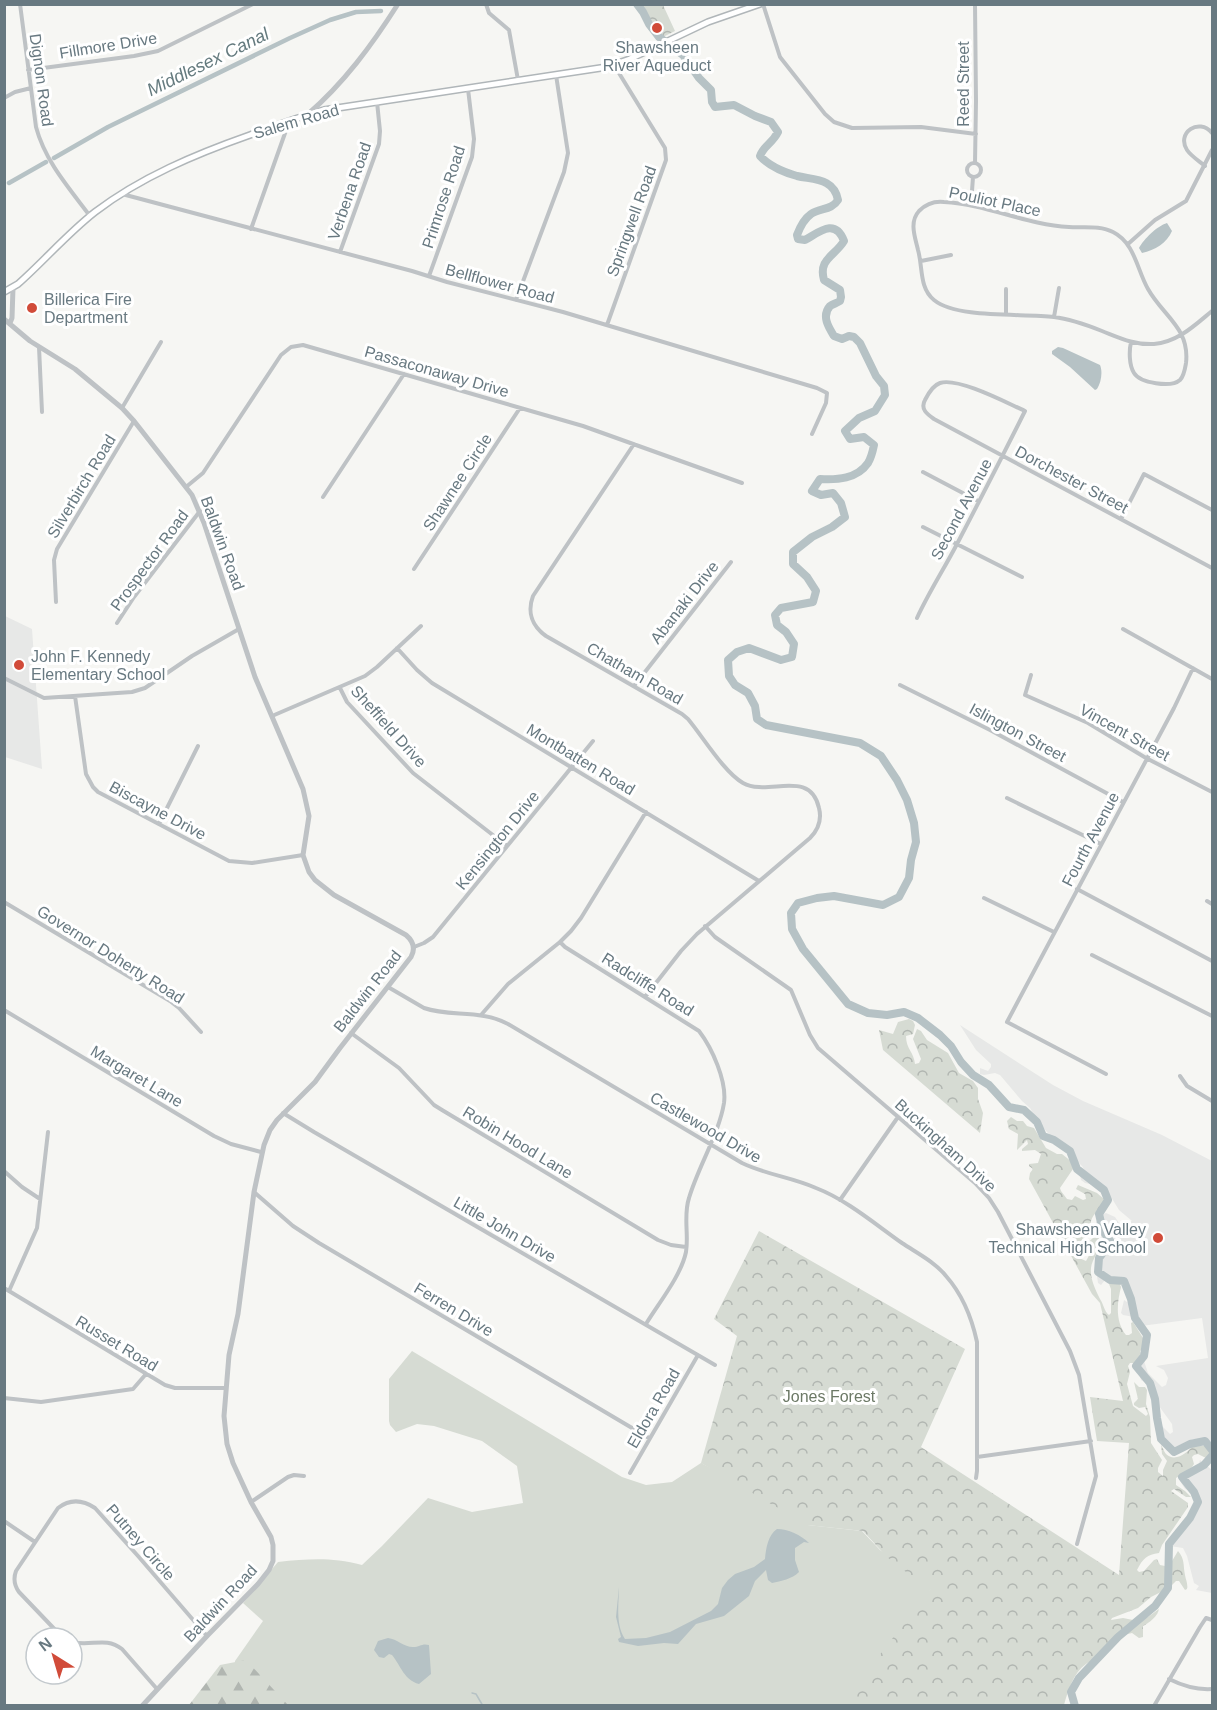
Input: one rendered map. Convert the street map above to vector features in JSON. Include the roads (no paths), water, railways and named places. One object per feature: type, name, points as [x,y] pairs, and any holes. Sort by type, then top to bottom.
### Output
[{"type":"main road","name":"Salem Road","points":[[4,292],[13,288],[90,216],[122,194],[194,156],[289,120],[341,107],[614,65],[719,17],[761,4]]},
{"type":"street","name":"Dignon Road","points":[[20,4],[36,127],[45,153],[90,216]]},
{"type":"street","name":"Fillmore Drive","points":[[28,70],[158,51],[253,4]]},
{"type":"street","points":[[308,115],[333,91],[361,58],[398,4]]},
{"type":"street","points":[[486,4],[489,13],[505,26],[511,35],[518,81]]},
{"type":"street","points":[[761,4],[780,57],[834,122],[852,128],[921,127],[976,134]]},
{"type":"street","name":"Reed Street","points":[[975,4],[975,163]]},
{"type":"street","name":"Springwell Road","points":[[607,325],[666,160],[664,148],[614,65]]},
{"type":"street","points":[[516,300],[568,158],[556,75]]},
{"type":"street","points":[[4,98],[31,88]]},
{"type":"street","name":"Primrose Road","points":[[429,276],[472,157],[474,139],[468,89]]},
{"type":"street","name":"Verbena Road","points":[[340,252],[379,144],[377,102]]},
{"type":"street","points":[[251,229],[289,120]]},
{"type":"street","points":[[1204,166],[1188,151],[1184,139],[1188,131],[1197,126],[1207,128],[1212,133]]},
{"type":"street","points":[[1131,342],[1130,361],[1135,375],[1147,382],[1172,384],[1180,379],[1184,370],[1186,351],[1182,335],[1150,292],[1128,244],[1155,220],[1186,201],[1212,150]]},
{"type":"street","name":"Reed Street","points":[[973,177],[968,174],[967,169],[969,165],[975,163]]},
{"type":"street","name":"Reed Street","points":[[973,177],[978,176],[981,171],[975,163]]},
{"type":"street","name":"Reed Street","points":[[971,205],[973,177]]},
{"type":"street","name":"Bellflower Road","points":[[122,194],[607,325],[817,388],[827,393],[826,403],[812,434]]},
{"type":"street","name":"Pouliot Place","points":[[1128,244],[1116,234],[1104,229],[1049,225],[971,205],[938,202],[926,206],[914,220],[925,290],[937,303],[956,309],[1054,317],[1085,325],[1131,342],[1159,343],[1182,335]]},
{"type":"street","points":[[921,261],[951,255]]},
{"type":"street","name":"Baldwin Road","points":[[13,288],[12,317],[6,320],[39,346],[75,369],[122,408],[186,487],[200,511],[255,677],[299,779],[307,804],[309,821],[303,855],[309,872],[319,883],[343,900],[402,932],[411,939],[414,947],[411,957],[315,1082],[283,1113],[270,1130],[261,1152],[238,1314],[229,1355],[224,1416],[227,1444],[238,1477],[271,1537],[273,1561],[263,1578],[142,1706]]},
{"type":"street","points":[[1054,317],[1059,288]]},
{"type":"street","points":[[1006,290],[1006,314]]},
{"type":"street","points":[[1182,335],[1212,311]]},
{"type":"street","points":[[122,408],[161,342]]},
{"type":"street","name":"Passaconaway Drive","points":[[186,487],[203,472],[281,355],[291,347],[303,345],[583,426],[742,483]]},
{"type":"street","points":[[39,346],[42,412]]},
{"type":"street","points":[[323,497],[404,374]]},
{"type":"street","name":"Dorchester Street","points":[[1025,411],[952,382],[935,386],[924,402],[923,408],[934,419],[1212,568]]},
{"type":"street","name":"Shawnee Circle","points":[[414,570],[520,408]]},
{"type":"street","name":"Second Avenue","points":[[916,618],[1025,411]]},
{"type":"street","name":"Silverbirch Road","points":[[56,602],[54,561],[57,549],[134,421]]},
{"type":"street","name":"Chatham Road","points":[[634,444],[536,591],[530,611],[533,621],[542,633],[673,708],[688,719],[730,772],[743,783],[762,788],[786,784],[798,786],[808,791],[816,800],[820,817],[814,834],[705,927],[681,951],[645,997]]},
{"type":"street","points":[[923,472],[978,501]]},
{"type":"street","points":[[1121,519],[1144,474],[1212,510]]},
{"type":"street","name":"Prospector Road","points":[[117,623],[142,586],[200,511]]},
{"type":"street","points":[[923,527],[1022,577]]},
{"type":"street","name":"Abanaki Drive","points":[[634,686],[731,562]]},
{"type":"street","points":[[272,716],[365,676],[421,626]]},
{"type":"street","points":[[4,678],[44,698],[141,690],[192,656],[239,629]]},
{"type":"street","points":[[1123,629],[1212,679]]},
{"type":"street","name":"Montbatten Road","points":[[398,648],[432,683],[759,881]]},
{"type":"street","name":"Fourth Avenue","points":[[1106,1074],[1007,1022],[1193,668]]},
{"type":"street","name":"Vincent Street","points":[[1031,675],[1025,694],[1088,723],[1146,758],[1212,792]]},
{"type":"street","name":"Islington Street","points":[[900,685],[990,730],[1123,802]]},
{"type":"street","name":"Sheffield Drive","points":[[340,688],[347,702],[413,773],[507,846]]},
{"type":"street","name":"Biscayne Drive","points":[[75,696],[85,768],[93,787],[105,797],[222,858],[237,863],[252,863],[303,855]]},
{"type":"street","name":"Kensington Drive","points":[[414,947],[433,937],[593,741]]},
{"type":"street","points":[[159,824],[198,747]]},
{"type":"street","points":[[1007,798],[1101,844]]},
{"type":"street","points":[[481,1015],[508,984],[560,942],[581,918],[646,812]]},
{"type":"street","points":[[1077,889],[1212,961]]},
{"type":"street","points":[[984,898],[1054,932]]},
{"type":"street","points":[[1207,901],[1212,904]]},
{"type":"street","name":"Governor Doherty Road","points":[[4,902],[170,1001],[201,1032]]},
{"type":"street","name":"Buckingham Drive","points":[[705,927],[730,948],[787,986],[793,993],[818,1048],[982,1189],[998,1212],[1076,1365],[1096,1476],[1077,1544]]},
{"type":"street","name":"Radcliffe Road","points":[[560,942],[699,1030],[712,1052],[723,1083],[724,1101],[720,1117],[687,1201],[686,1248],[682,1264],[646,1324]]},
{"type":"street","points":[[1092,955],[1212,1016]]},
{"type":"street","name":"Castlewood Drive","points":[[388,987],[430,1010],[481,1015],[508,1023],[710,1145],[754,1169],[805,1183],[840,1200],[939,1268],[949,1278],[961,1299],[970,1318],[977,1342],[976,1478]]},
{"type":"street","name":"Margaret Lane","points":[[4,1010],[214,1136],[231,1144],[261,1152]]},
{"type":"street","name":"Robin Hood Lane","points":[[351,1033],[399,1068],[434,1105],[658,1240],[686,1248]]},
{"type":"street","points":[[1180,1076],[1187,1086],[1212,1101]]},
{"type":"street","name":"Little John Drive","points":[[283,1113],[715,1365]]},
{"type":"street","points":[[840,1200],[898,1117]]},
{"type":"street","points":[[9,1291],[37,1228],[48,1132]]},
{"type":"street","points":[[4,1171],[40,1199]]},
{"type":"street","name":"Ferren Drive","points":[[254,1192],[293,1226],[319,1243],[649,1438]]},
{"type":"street","name":"Russet Road","points":[[4,1288],[165,1385],[175,1388],[226,1388]]},
{"type":"street","name":"Eldora Road","points":[[630,1473],[698,1355]]},
{"type":"street","points":[[4,1398],[41,1402],[133,1389],[146,1374]]},
{"type":"street","points":[[977,1457],[1091,1442]]},
{"type":"street","points":[[251,1502],[288,1477],[304,1476]]},
{"type":"street","name":"Putney Circle","points":[[52,1626],[19,1592],[15,1585],[16,1571],[58,1508],[62,1504],[77,1501],[96,1508],[207,1636]]},
{"type":"street","points":[[4,1521],[35,1542]]},
{"type":"street","points":[[1154,1706],[1191,1640],[1206,1618],[1212,1620]]},
{"type":"street","points":[[84,1644],[105,1642],[117,1645],[157,1689]]},
{"type":"street","points":[[1169,1679],[1197,1689],[1212,1689]]},
{"type":"waterway","points":[[637,4],[659,37],[683,55],[699,78],[711,90],[715,107],[734,105],[771,122],[778,132],[762,152],[760,156],[764,160],[787,173],[822,181],[836,193],[838,200],[809,216],[802,223],[797,235],[798,239],[805,240],[831,228],[840,234],[844,241],[823,267],[824,280],[840,290],[841,297],[840,301],[827,310],[827,322],[834,336],[842,339],[849,336],[854,337],[860,343],[876,376],[884,386],[885,395],[875,411],[859,418],[845,431],[850,439],[864,437],[874,445],[868,463],[852,475],[840,479],[820,479],[812,491],[821,495],[833,493],[841,503],[845,517],[832,527],[812,537],[793,552],[793,564],[807,577],[816,591],[813,602],[781,608],[775,615],[777,625],[786,632],[794,644],[792,657],[781,660],[749,648],[737,652],[728,660],[729,676],[735,685],[748,693],[755,706],[757,719],[766,725],[860,743],[881,756],[907,800],[914,823],[916,842],[909,878],[899,897],[883,905],[834,896],[798,903],[791,913],[792,929],[803,949],[848,1004],[868,1013],[887,1015],[904,1012],[918,1018],[940,1035],[973,1075],[989,1085],[1009,1107],[1024,1110],[1037,1122],[1043,1136],[1054,1140],[1070,1151],[1077,1169],[1104,1190],[1108,1200],[1099,1214],[1103,1231],[1111,1242],[1099,1258],[1098,1272],[1110,1280],[1124,1281],[1135,1318],[1147,1335],[1144,1356],[1136,1366],[1150,1383],[1155,1399],[1161,1439],[1174,1452],[1190,1444],[1205,1441],[1212,1450]]},
{"type":"waterway","name":"Middlesex Canal","points":[[54,158],[108,127],[330,20],[356,12],[381,11]]},
{"type":"waterway","name":"Middlesex Canal","points":[[9,183],[46,162]]},
{"type":"waterway","points":[[1075,1706],[1071,1692],[1079,1678],[1118,1637],[1155,1606],[1168,1588],[1169,1544],[1190,1518],[1198,1502],[1194,1492],[1182,1477],[1204,1465],[1212,1456]]},
{"type":"waterway","points":[[472,1693],[476,1694],[483,1706]]},
{"type":"place","name":"Shawsheen River Aqueduct","points":[[657,28]]},
{"type":"place","name":"Billerica Fire Department","points":[[32,308]]},
{"type":"place","name":"John F. Kennedy Elementary School","points":[[19,665]]},
{"type":"place","name":"Shawsheen Valley Technical High School","points":[[1158,1238]]},
{"type":"park label","name":"Jones Forest","points":[[829,1396]]}]
